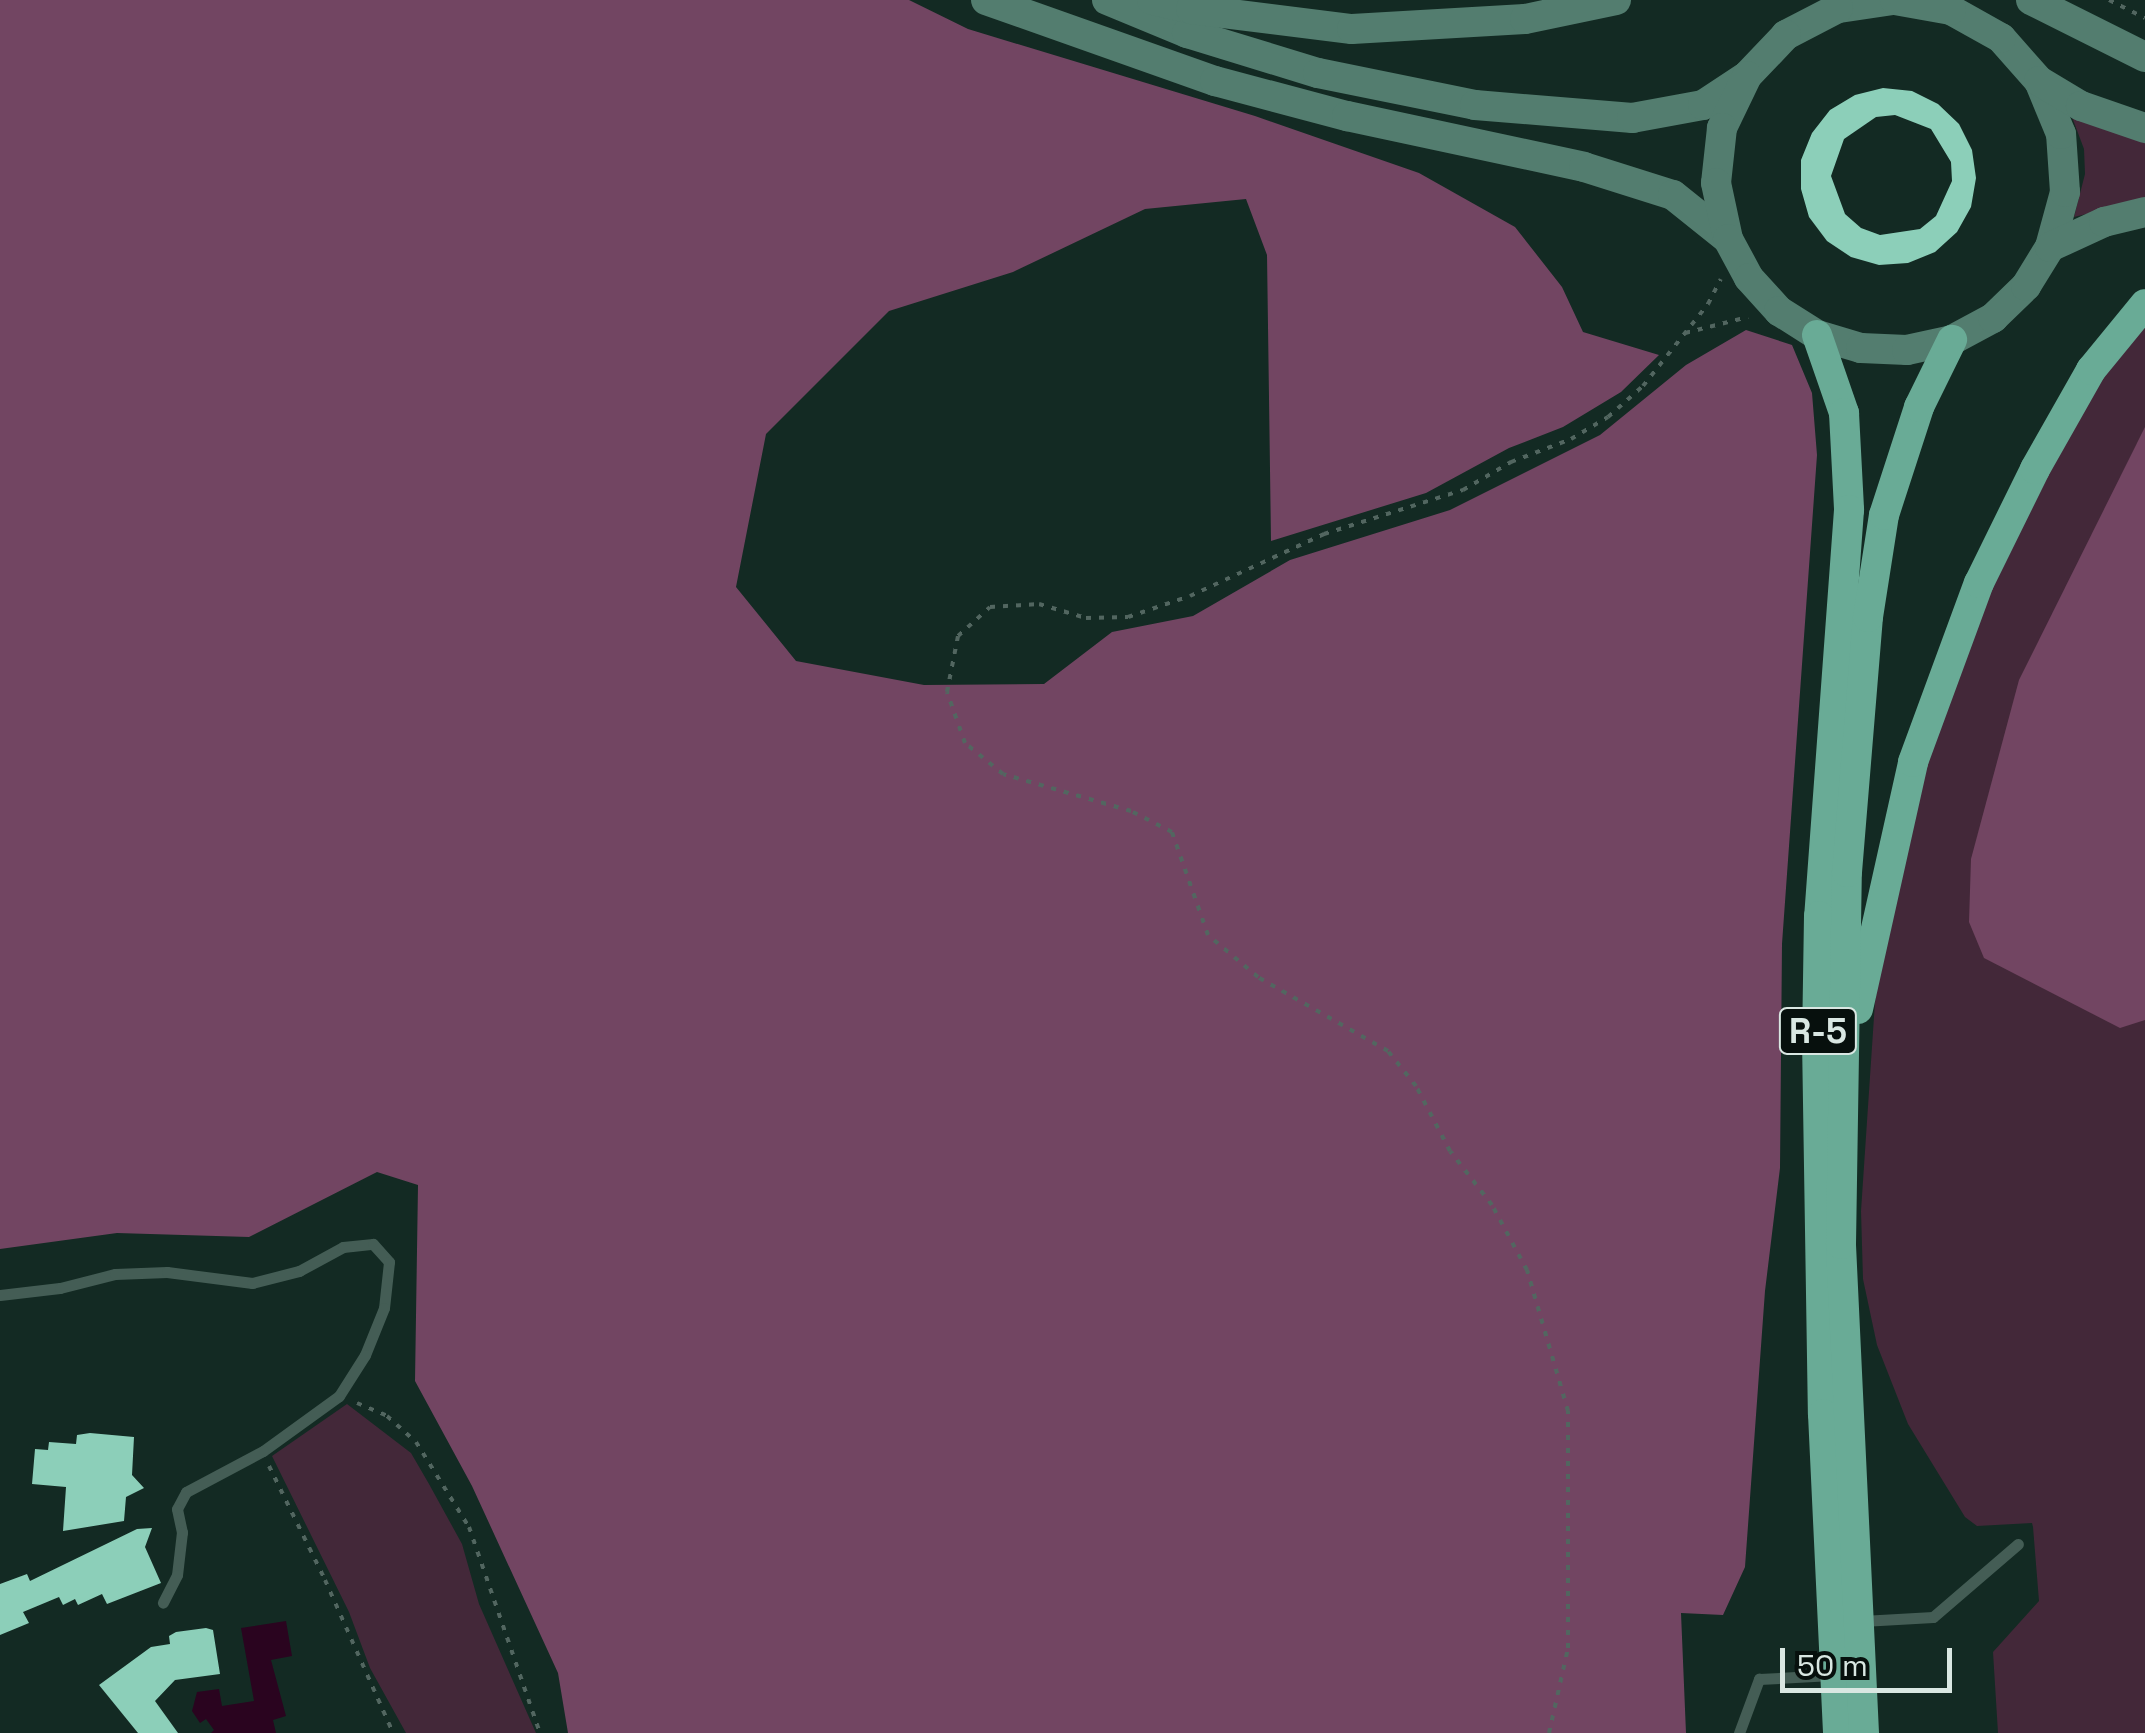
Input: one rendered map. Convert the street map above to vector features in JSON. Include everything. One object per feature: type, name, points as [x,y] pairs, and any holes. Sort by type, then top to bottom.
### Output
[{"type":"highway","points":[[1842,1096],[1897,822],[1954,646],[1979,583],[2067,411],[2090,370],[2145,304]]},
{"type":"highway","name":"R-5","points":[[1817,335],[1844,413],[1849,510],[1820,916],[1818,1040],[1823,1414],[1838,1733]]},
{"type":"highway","points":[[1864,1733],[1841,1244],[1847,872],[1868,617],[1884,515],[1919,407],[1952,340]]},
{"type":"main road","points":[[986,0],[1215,81],[1347,116],[1584,167],[1673,195],[1731,246]]},
{"type":"main road","points":[[1107,0],[1187,33],[1318,73],[1475,105],[1632,118],[1703,105],[1746,76],[1786,34],[1838,8],[1894,0],[1951,10],[2001,38],[2039,82],[2061,134],[2065,192],[2050,248],[2026,286],[1992,318],[1952,340],[1907,350],[1861,348],[1817,335],[1779,311],[1749,278],[1731,246],[1716,184],[1722,128],[1746,76]]},
{"type":"main road","points":[[1152,0],[1190,10],[1352,29],[1524,19],[1616,0]]},
{"type":"main road","points":[[2030,0],[2145,57]]},
{"type":"main road","points":[[2039,82],[2082,106],[2145,128]]},
{"type":"main road","points":[[2050,248],[2104,222],[2145,212]]},
{"type":"lane","points":[[0,1295],[60,1288],[114,1274],[167,1272],[252,1283],[299,1271],[343,1248],[373,1244],[389,1262],[384,1308],[364,1355],[339,1396],[263,1451],[186,1492],[176,1508],[182,1532],[176,1575],[163,1603]]},
{"type":"lane","points":[[1858,1621],[1933,1617],[2018,1544]]},
{"type":"lane","points":[[1739,1733],[1759,1679],[1836,1674]]},
{"type":"path","points":[[2109,0],[2145,18]]},
{"type":"path","points":[[1550,1733],[1568,1648],[1568,1411],[1527,1270],[1492,1204],[1450,1151],[1416,1086],[1388,1051],[1258,977],[1208,935],[1172,832],[1131,811],[1004,774],[965,743],[947,692],[958,636],[990,606],[1039,604],[1086,618],[1128,617],[1190,596],[1324,534],[1463,490],[1608,417],[1643,386],[1708,304],[1731,246]]},
{"type":"path","points":[[1684,333],[1779,311]]},
{"type":"path","points":[[339,1396],[387,1416],[416,1442],[468,1527],[540,1733]]},
{"type":"path","points":[[263,1451],[393,1733]]},
{"type":"shaded area","points":[[0,0],[909,0],[968,29],[1255,116],[1419,173],[1515,227],[1562,287],[1583,332],[1659,355],[1621,392],[1563,427],[1509,448],[1426,493],[1271,541],[1267,255],[1246,199],[1145,209],[1013,272],[889,311],[766,434],[736,587],[796,661],[924,685],[1044,684],[1112,632],[1193,616],[1290,560],[1450,510],[1600,435],[1686,365],[1746,330],[1792,345],[1812,393],[1817,455],[1782,944],[1780,1168],[1765,1291],[1745,1567],[1723,1615],[1681,1613],[1686,1733],[568,1733],[558,1673],[472,1486],[415,1381],[418,1185],[377,1172],[249,1237],[117,1233],[0,1249]]},
{"type":"shaded area","points":[[2072,117],[2145,141],[2145,200],[2074,217],[2085,174],[2084,149]]},
{"type":"shaded area","points":[[2145,322],[2145,1733],[1998,1733],[1993,1652],[2039,1601],[2033,1527],[2032,1523],[1977,1526],[1965,1517],[1908,1424],[1877,1345],[1863,1279],[1861,1211],[1875,1002],[1891,902],[1925,766],[1970,633],[2044,477],[2114,359]]},
{"type":"shaded area","points":[[2145,427],[2145,1020],[2120,1028],[1984,958],[1969,922],[1971,859],[2019,680]]},
{"type":"shaded area","points":[[347,1404],[411,1453],[429,1484],[462,1544],[479,1604],[536,1733],[406,1733],[370,1668],[349,1612],[272,1456]]},
{"type":"shaded area","points":[[286,1621],[292,1656],[271,1660],[286,1716],[273,1720],[276,1733],[211,1733],[214,1730],[206,1719],[200,1723],[192,1711],[197,1692],[219,1689],[222,1706],[254,1701],[241,1628]]},
{"type":"building","points":[[1883,88],[1912,91],[1938,104],[1959,124],[1972,150],[1976,178],[1971,207],[1957,232],[1935,252],[1908,263],[1879,265],[1851,257],[1827,241],[1809,217],[1801,189],[1801,160],[1812,133],[1830,110],[1855,95]],"holes":[[[1895,115],[1931,129],[1951,162],[1952,181],[1936,216],[1920,229],[1880,235],[1861,228],[1845,214],[1831,176],[1844,139],[1876,117]]]},
{"type":"building","points":[[77,1435],[134,1437],[132,1475],[144,1488],[126,1497],[124,1521],[63,1531],[66,1487],[32,1484],[35,1449],[48,1450],[49,1442],[76,1444]]},
{"type":"building","points":[[152,1528],[145,1547],[161,1583],[107,1604],[102,1594],[78,1605],[75,1599],[63,1605],[59,1597],[23,1612],[29,1623],[0,1635],[0,1584],[27,1574],[30,1581],[137,1529]]},
{"type":"building","points":[[213,1630],[220,1674],[175,1680],[155,1701],[178,1733],[138,1733],[99,1685],[151,1647],[170,1644],[169,1636],[176,1632]]}]
